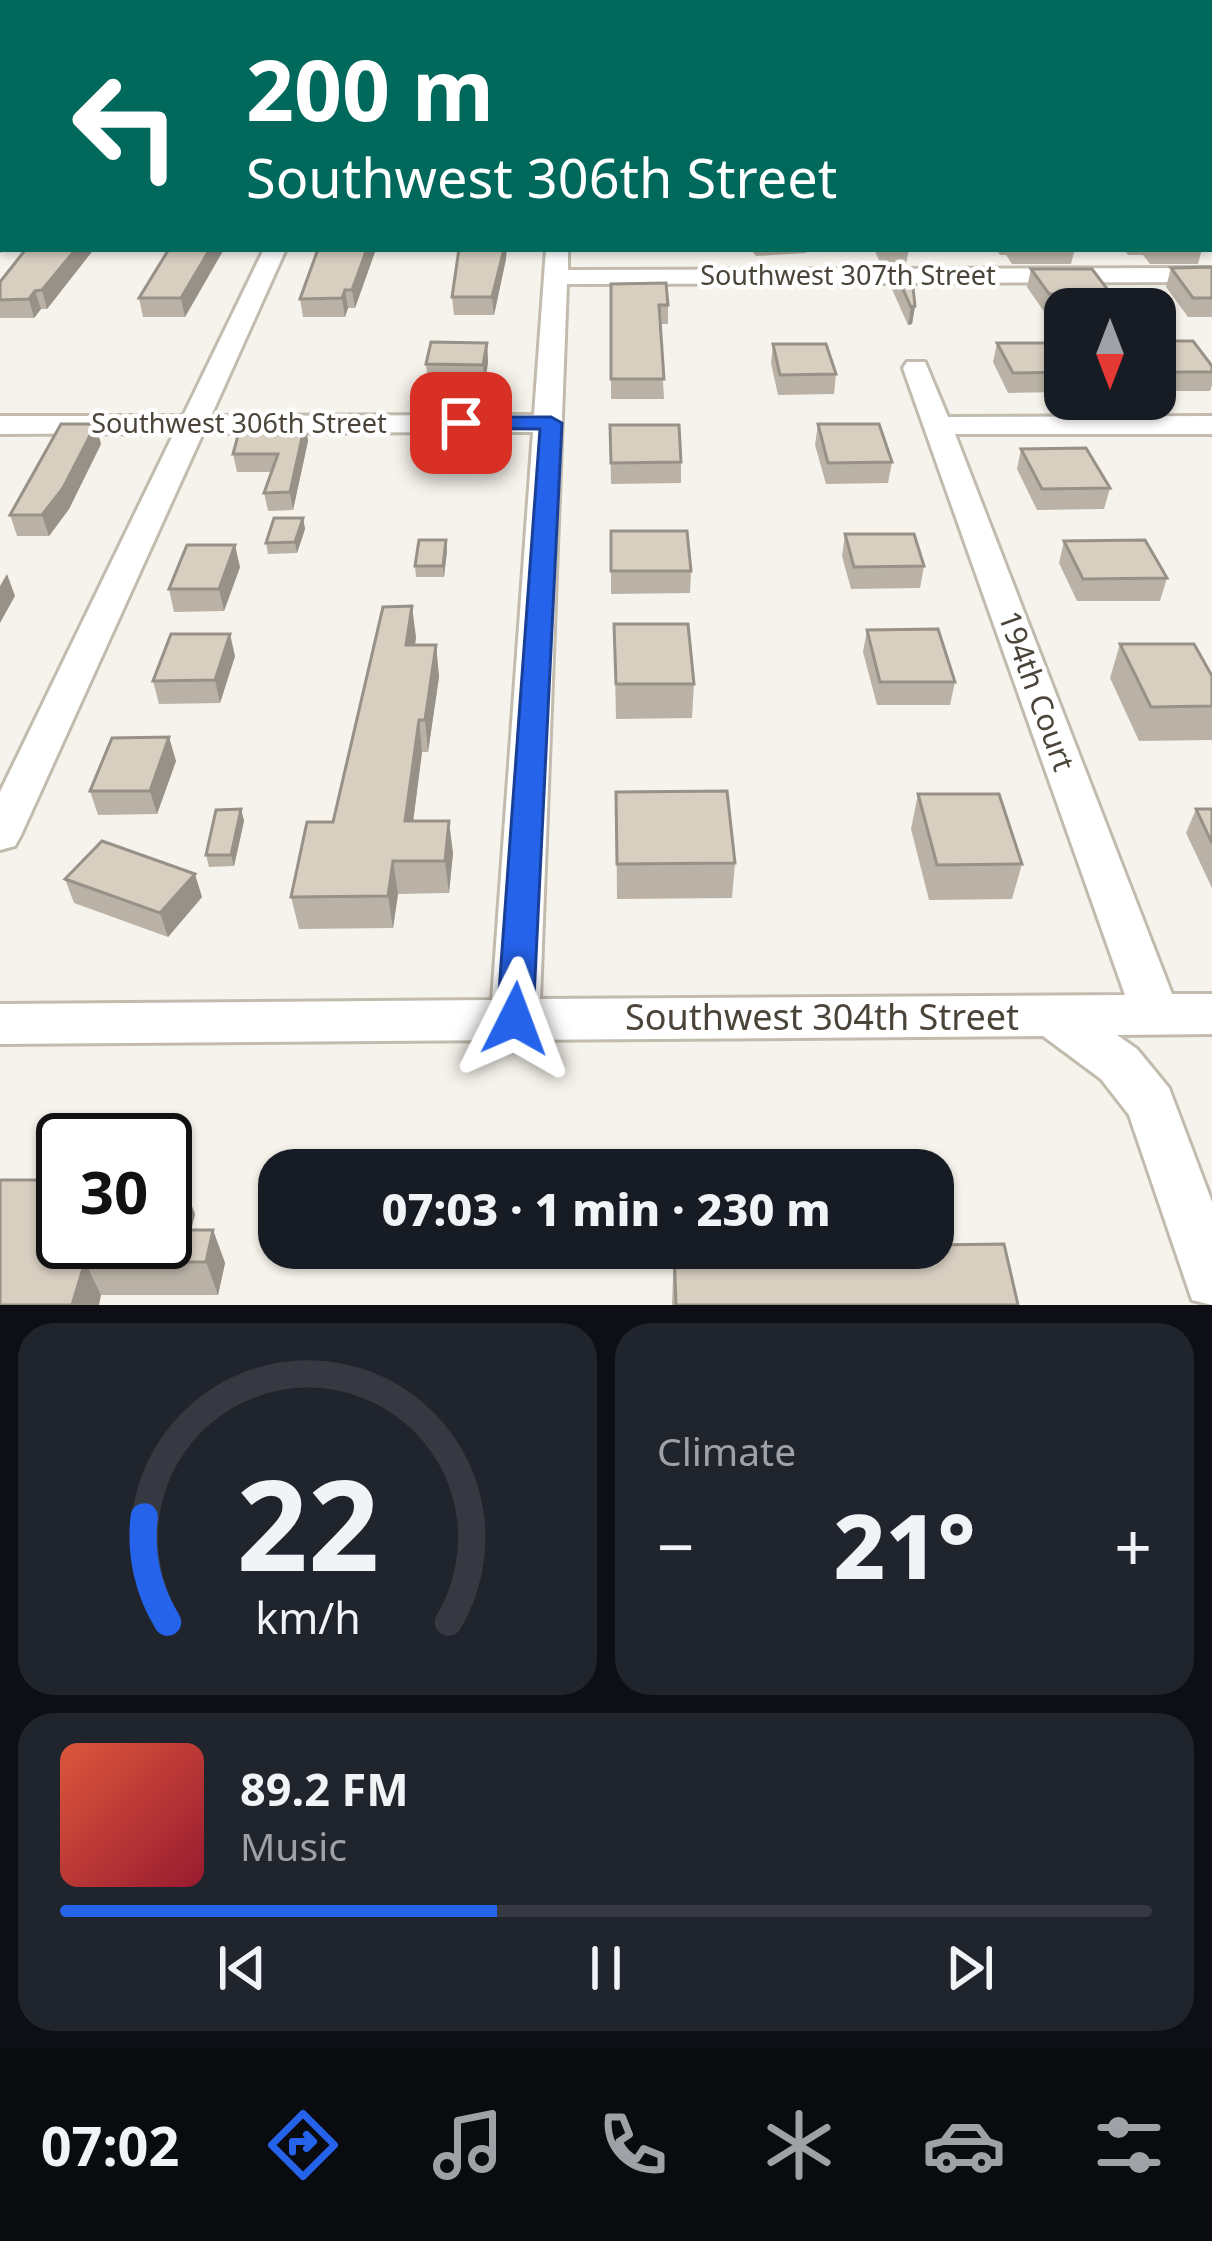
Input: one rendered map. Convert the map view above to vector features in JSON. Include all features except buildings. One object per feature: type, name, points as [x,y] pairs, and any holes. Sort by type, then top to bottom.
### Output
[{"type":"street","points":[[0,835],[274,252]]},
{"type":"street","points":[[515,1019],[551,423],[556,263]]},
{"type":"street","name":"Southwest 307th Street","points":[[556,263],[1212,275]]},
{"type":"street","name":"194th Court","points":[[916,368],[1156,1015]]},
{"type":"street","name":"Southwest 306th Street","points":[[0,425],[551,423]]},
{"type":"street","points":[[937,426],[1212,425]]},
{"type":"street","name":"Southwest 304th Street","points":[[0,1024],[1212,1014]]},
{"type":"street","points":[[1051,1015],[1119,1064],[1151,1104],[1212,1280]]},
{"type":"route","points":[[461,423],[551,423],[515,1019]]}]
